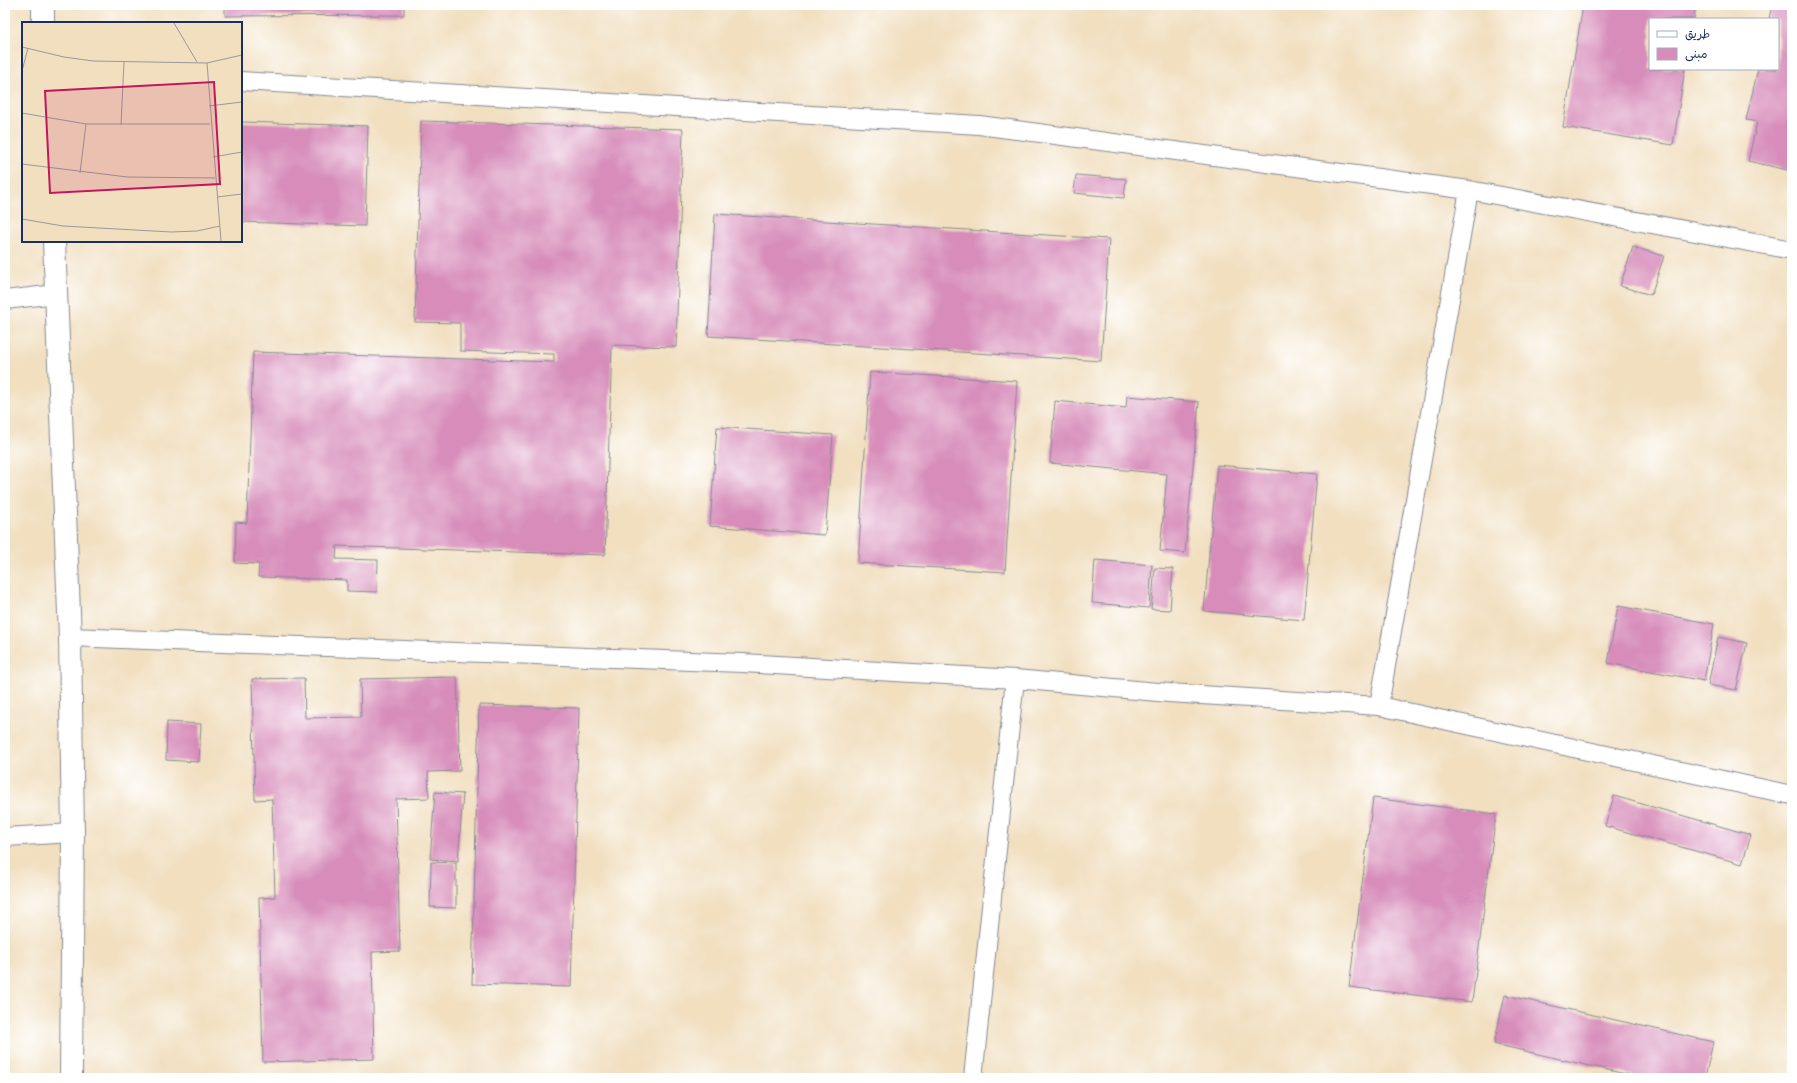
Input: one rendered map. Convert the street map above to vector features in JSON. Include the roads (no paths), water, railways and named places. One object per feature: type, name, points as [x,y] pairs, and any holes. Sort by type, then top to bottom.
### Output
[{"type":"street","points":[[43,5],[43,22]]},
{"type":"street","points":[[54,242],[70,637],[73,833],[71,1078]]},
{"type":"lane","points":[[242,81],[979,125],[1469,190],[1792,250]]},
{"type":"lane","points":[[1379,706],[1469,190]]},
{"type":"lane","points":[[5,300],[56,294]]},
{"type":"lane","points":[[70,637],[742,663],[1015,679],[1169,693],[1379,706],[1792,795]]},
{"type":"lane","points":[[973,1078],[1015,679]]},
{"type":"lane","points":[[5,837],[73,833]]}]
